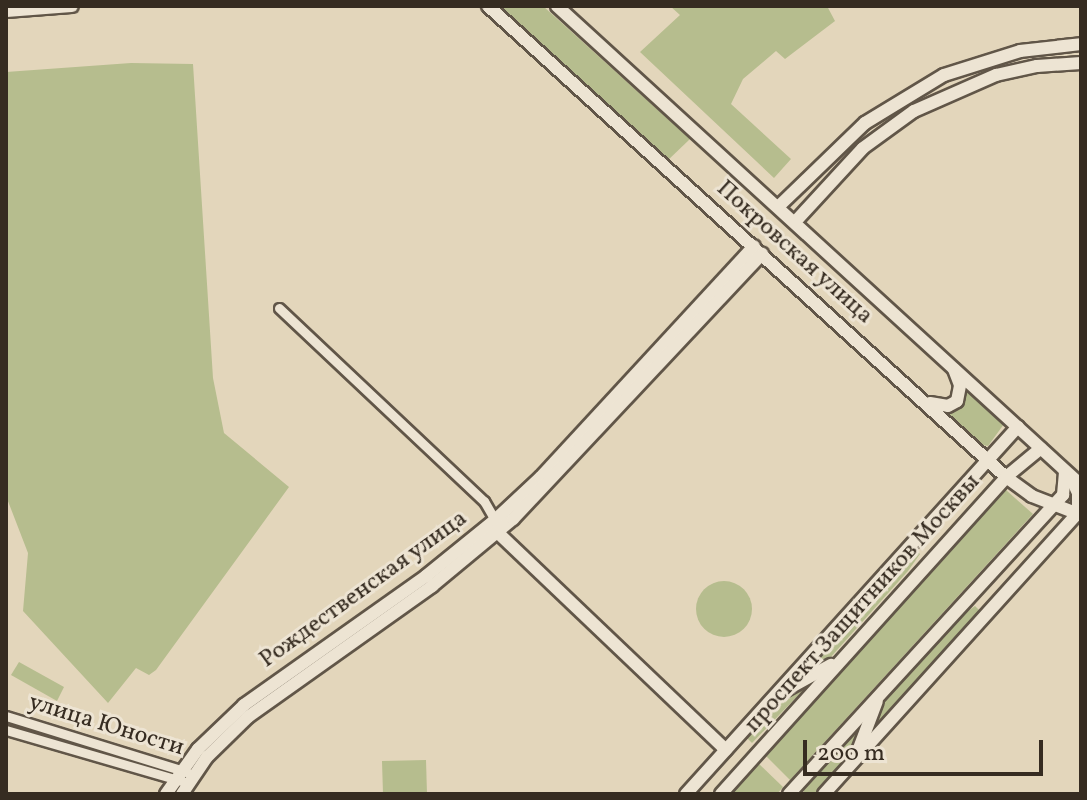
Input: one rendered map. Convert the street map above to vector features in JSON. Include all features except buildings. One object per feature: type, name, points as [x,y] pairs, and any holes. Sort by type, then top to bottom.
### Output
[{"type":"street","points":[[6,11],[72,6]]},
{"type":"street","name":"Покровская улица","points":[[488,6],[1006,477],[1052,504],[1079,514]]},
{"type":"street","name":"Покровская улица","points":[[557,6],[1081,485]]},
{"type":"street","points":[[564,6],[572,19]]},
{"type":"street","points":[[779,206],[865,123],[944,75],[1020,51],[1081,44]]},
{"type":"street","points":[[795,222],[893,123],[925,105],[996,75],[1037,66],[1081,63]]},
{"type":"street","points":[[802,181],[805,195],[821,193]]},
{"type":"street","name":"Рождественская улица","points":[[166,794],[248,717],[432,586],[496,527],[758,250]]},
{"type":"street","points":[[279,308],[484,501],[496,527],[726,750]]},
{"type":"street","points":[[920,397],[943,406],[957,401],[960,385],[951,364]]},
{"type":"street","points":[[686,794],[1018,427]]},
{"type":"street","name":"проспект Защитников Москвы","points":[[721,794],[1006,477],[1041,448]]},
{"type":"street","points":[[789,794],[1065,489],[1065,471]]},
{"type":"street","points":[[824,794],[1079,514],[1078,493],[1065,471]]},
{"type":"street","points":[[778,695],[847,655]]},
{"type":"street","points":[[856,758],[880,694]]},
{"type":"street","name":"улица Юности","points":[[6,716],[184,780]]},
{"type":"street","points":[[35,741],[48,736],[40,726]]},
{"type":"street","name":"улица Юности","points":[[6,730],[35,741],[184,780]]},
{"type":"green space","points":[[497,6],[543,6],[690,139],[666,162]]},
{"type":"green space","points":[[670,6],[827,6],[835,21],[785,59],[776,51],[743,79],[731,104],[791,159],[774,178],[640,52],[680,15]]},
{"type":"green space","points":[[131,63],[193,64],[213,378],[224,433],[289,487],[156,670],[149,675],[136,668],[108,703],[23,611],[28,553],[6,496],[6,72]]},
{"type":"green space","points":[[965,389],[1004,424],[988,446],[982,445],[946,412],[965,404]]},
{"type":"green space","points":[[1006,490],[1033,514],[790,780],[764,754]]},
{"type":"green space","points":[[914,549],[920,554],[908,571],[829,659],[796,678]]},
{"type":"green space","points":[[724,581],[744,589],[752,609],[744,629],[724,637],[704,629],[696,609],[704,589]]},
{"type":"green space","points":[[975,606],[982,613],[865,744],[882,701],[957,619]]},
{"type":"green space","points":[[19,662],[64,687],[57,701],[11,675]]},
{"type":"green space","points":[[811,682],[752,743],[745,736],[782,696]]},
{"type":"green space","points":[[865,721],[854,754],[816,794],[803,791]]},
{"type":"green space","points":[[426,760],[427,794],[383,794],[382,761]]},
{"type":"green space","points":[[757,762],[783,787],[777,794],[728,794]]}]
